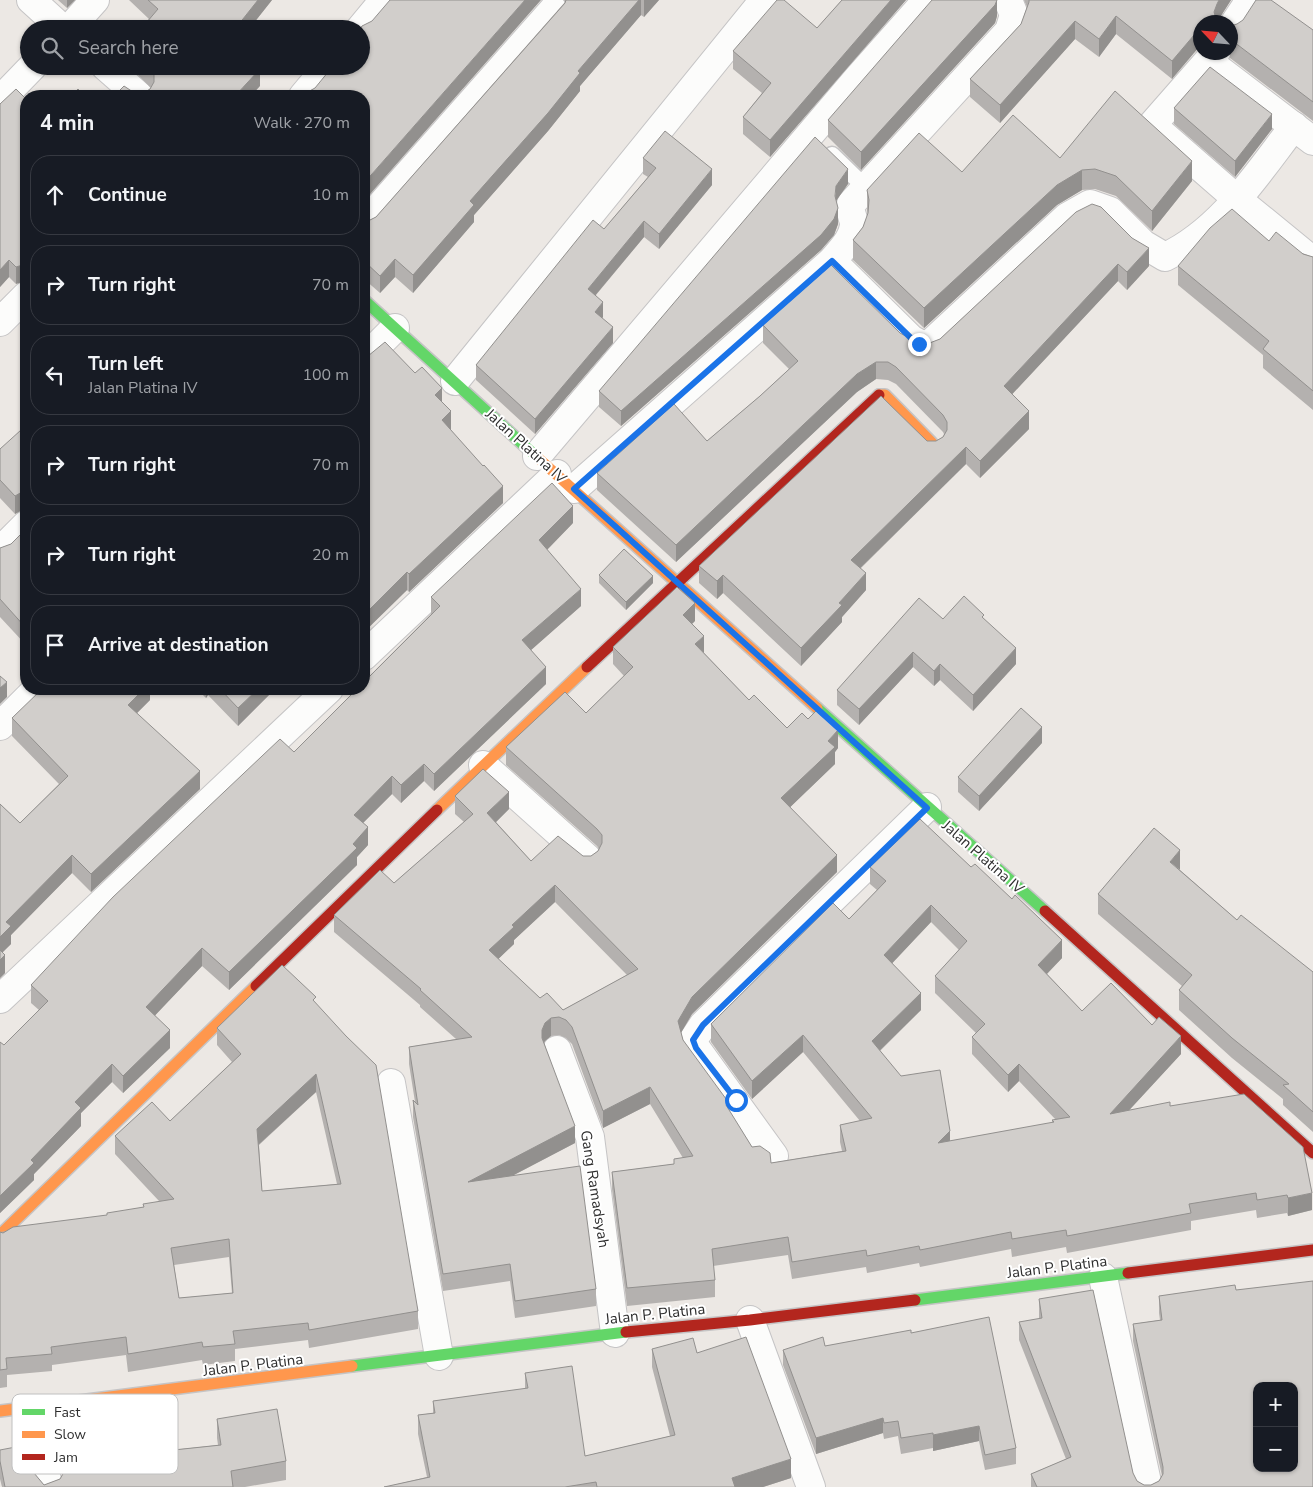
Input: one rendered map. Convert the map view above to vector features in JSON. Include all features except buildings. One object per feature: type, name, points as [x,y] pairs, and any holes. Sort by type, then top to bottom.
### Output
[{"type":"street","points":[[31,0],[53,20]]},
{"type":"street","points":[[76,20],[95,0]]},
{"type":"street","points":[[367,20],[384,0]]},
{"type":"street","points":[[455,382],[764,0]]},
{"type":"street","points":[[537,456],[810,134],[927,0]]},
{"type":"street","points":[[370,651],[565,481],[832,261],[854,231],[854,220],[850,210],[851,204],[1006,35],[1014,16],[1008,0]]},
{"type":"street","points":[[1238,18],[1250,0]]},
{"type":"street","points":[[370,217],[553,10]]},
{"type":"street","points":[[1209,60],[1152,125],[1238,200],[1313,261]]},
{"type":"street","points":[[832,261],[912,339],[924,346],[929,345],[1068,217],[1090,204],[1110,211],[1142,244],[1165,256],[1188,246],[1238,200],[1304,133],[1216,60]]},
{"type":"street","points":[[0,100],[24,75]]},
{"type":"street","points":[[115,75],[132,90]]},
{"type":"street","points":[[308,90],[320,75]]},
{"type":"street","points":[[0,322],[20,302]]},
{"type":"street","name":"Jalan Platina IV","points":[[370,305],[676,583],[927,808],[1121,978],[1313,1153]]},
{"type":"street","points":[[370,353],[395,328]]},
{"type":"street","points":[[0,1235],[483,765],[880,394],[886,395],[894,402],[932,443]]},
{"type":"street","points":[[0,551],[20,531]]},
{"type":"street","points":[[0,726],[31,695]]},
{"type":"street","points":[[0,999],[323,695]]},
{"type":"street","points":[[483,765],[587,858]]},
{"type":"street","points":[[774,1156],[696,1048],[693,1040],[703,1025],[927,808]]},
{"type":"street","name":"Gang Ramadsyah","points":[[557,1050],[590,1137],[615,1333]]},
{"type":"street","points":[[391,1083],[440,1356]]},
{"type":"street","name":"Jalan P. Platina","points":[[144,1394],[615,1333],[750,1320],[1313,1250]]},
{"type":"street","points":[[1103,1277],[1148,1487]]},
{"type":"street","points":[[750,1320],[812,1487]]},
{"type":"street","points":[[45,1474],[49,1487]]},
{"type":"lane","points":[[810,134],[866,188]]},
{"type":"traffic: fast","points":[[370,305],[538,458]]},
{"type":"traffic: fast","points":[[817,708],[1045,911]]},
{"type":"traffic: fast","points":[[915,1300],[1128,1273]]},
{"type":"traffic: fast","points":[[352,1366],[626,1332]]},
{"type":"traffic: slow","points":[[879,395],[885,395],[932,443]]},
{"type":"traffic: slow","points":[[538,458],[817,708]]},
{"type":"traffic: slow","points":[[437,810],[587,667]]},
{"type":"traffic: slow","points":[[0,1235],[256,986]]},
{"type":"traffic: slow","points":[[133,1394],[352,1366]]},
{"type":"traffic: slow","points":[[0,1411],[12,1409]]},
{"type":"traffic: jam","points":[[587,667],[879,395]]},
{"type":"traffic: jam","points":[[256,986],[437,810]]},
{"type":"traffic: jam","points":[[1045,911],[1313,1153]]},
{"type":"traffic: jam","points":[[1128,1273],[1313,1250]]},
{"type":"traffic: jam","points":[[626,1332],[750,1320],[915,1300]]},
{"type":"route","points":[[736,1100],[696,1048],[693,1040],[703,1025],[927,808],[574,489],[811,282],[832,261],[919,344]]}]
